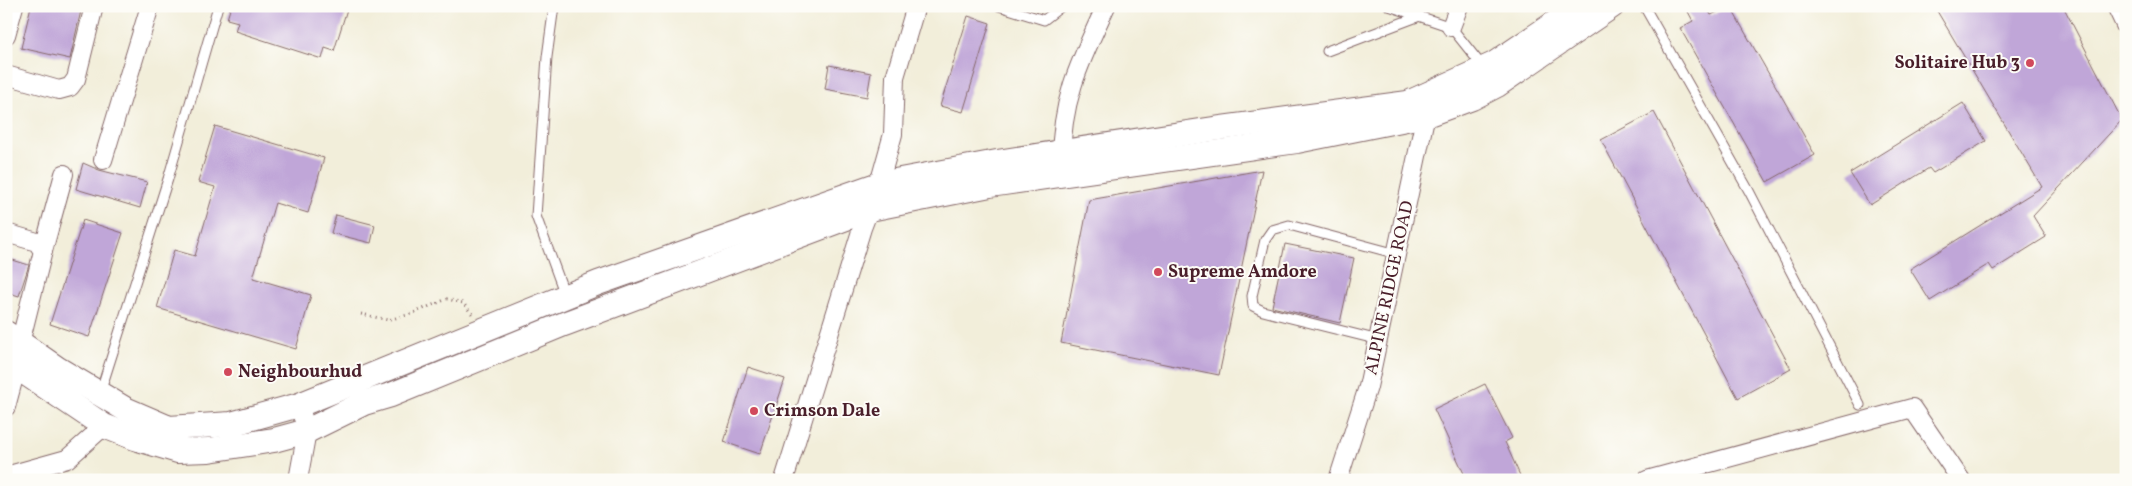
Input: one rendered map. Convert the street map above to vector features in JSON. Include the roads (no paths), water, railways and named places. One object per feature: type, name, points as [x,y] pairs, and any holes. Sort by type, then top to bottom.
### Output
[{"type":"street","points":[[6,35],[14,6]]},
{"type":"street","points":[[6,75],[59,90],[70,87],[76,79],[94,6]]},
{"type":"street","points":[[103,160],[150,6]]},
{"type":"street","points":[[784,480],[862,228],[879,184],[892,134],[896,77],[916,6]]},
{"type":"street","points":[[1061,164],[1071,83],[1106,6]]},
{"type":"street","points":[[1451,27],[1459,6]]},
{"type":"street","points":[[1491,77],[1580,6]]},
{"type":"street","points":[[12,350],[100,393],[125,409],[169,428],[231,424],[299,405],[598,283],[879,184],[1061,164],[1408,103],[1428,105],[1491,77],[1612,6]]},
{"type":"street","points":[[2116,6],[2126,28]]},
{"type":"street","name":"ALPINE RIDGE ROAD","points":[[1338,480],[1368,387],[1428,105]]},
{"type":"street","points":[[12,350],[104,426],[135,438],[178,451],[209,450],[274,440],[307,431],[364,403],[400,391],[564,324],[870,209],[990,185],[1061,164]]},
{"type":"street","points":[[6,407],[12,350],[44,251],[64,174]]},
{"type":"street","points":[[6,233],[36,242],[44,251]]},
{"type":"street","points":[[298,480],[307,431],[299,405]]},
{"type":"street","points":[[1647,480],[1912,408],[1962,480]]},
{"type":"street","points":[[6,476],[67,459],[104,426]]},
{"type":"lane","points":[[100,393],[168,179],[218,6]]},
{"type":"lane","points":[[554,6],[547,57],[536,216],[565,296]]},
{"type":"lane","points":[[999,6],[1044,20],[1062,6]]},
{"type":"lane","points":[[1389,6],[1417,17],[1436,20],[1451,27],[1491,77]]},
{"type":"lane","points":[[1327,51],[1417,17],[1421,6]]},
{"type":"lane","points":[[1644,6],[1749,191],[1860,405]]},
{"type":"lane","points":[[1379,340],[1264,311],[1253,306],[1252,296],[1264,240],[1272,230],[1289,225],[1397,254]]},
{"type":"place","name":"Solitaire Hub 3","points":[[2030,63]]},
{"type":"place","name":"Supreme Amdore","points":[[1158,272]]},
{"type":"place","name":"Neighbourhud","points":[[228,372]]},
{"type":"place","name":"Crimson Dale","points":[[754,411]]}]
